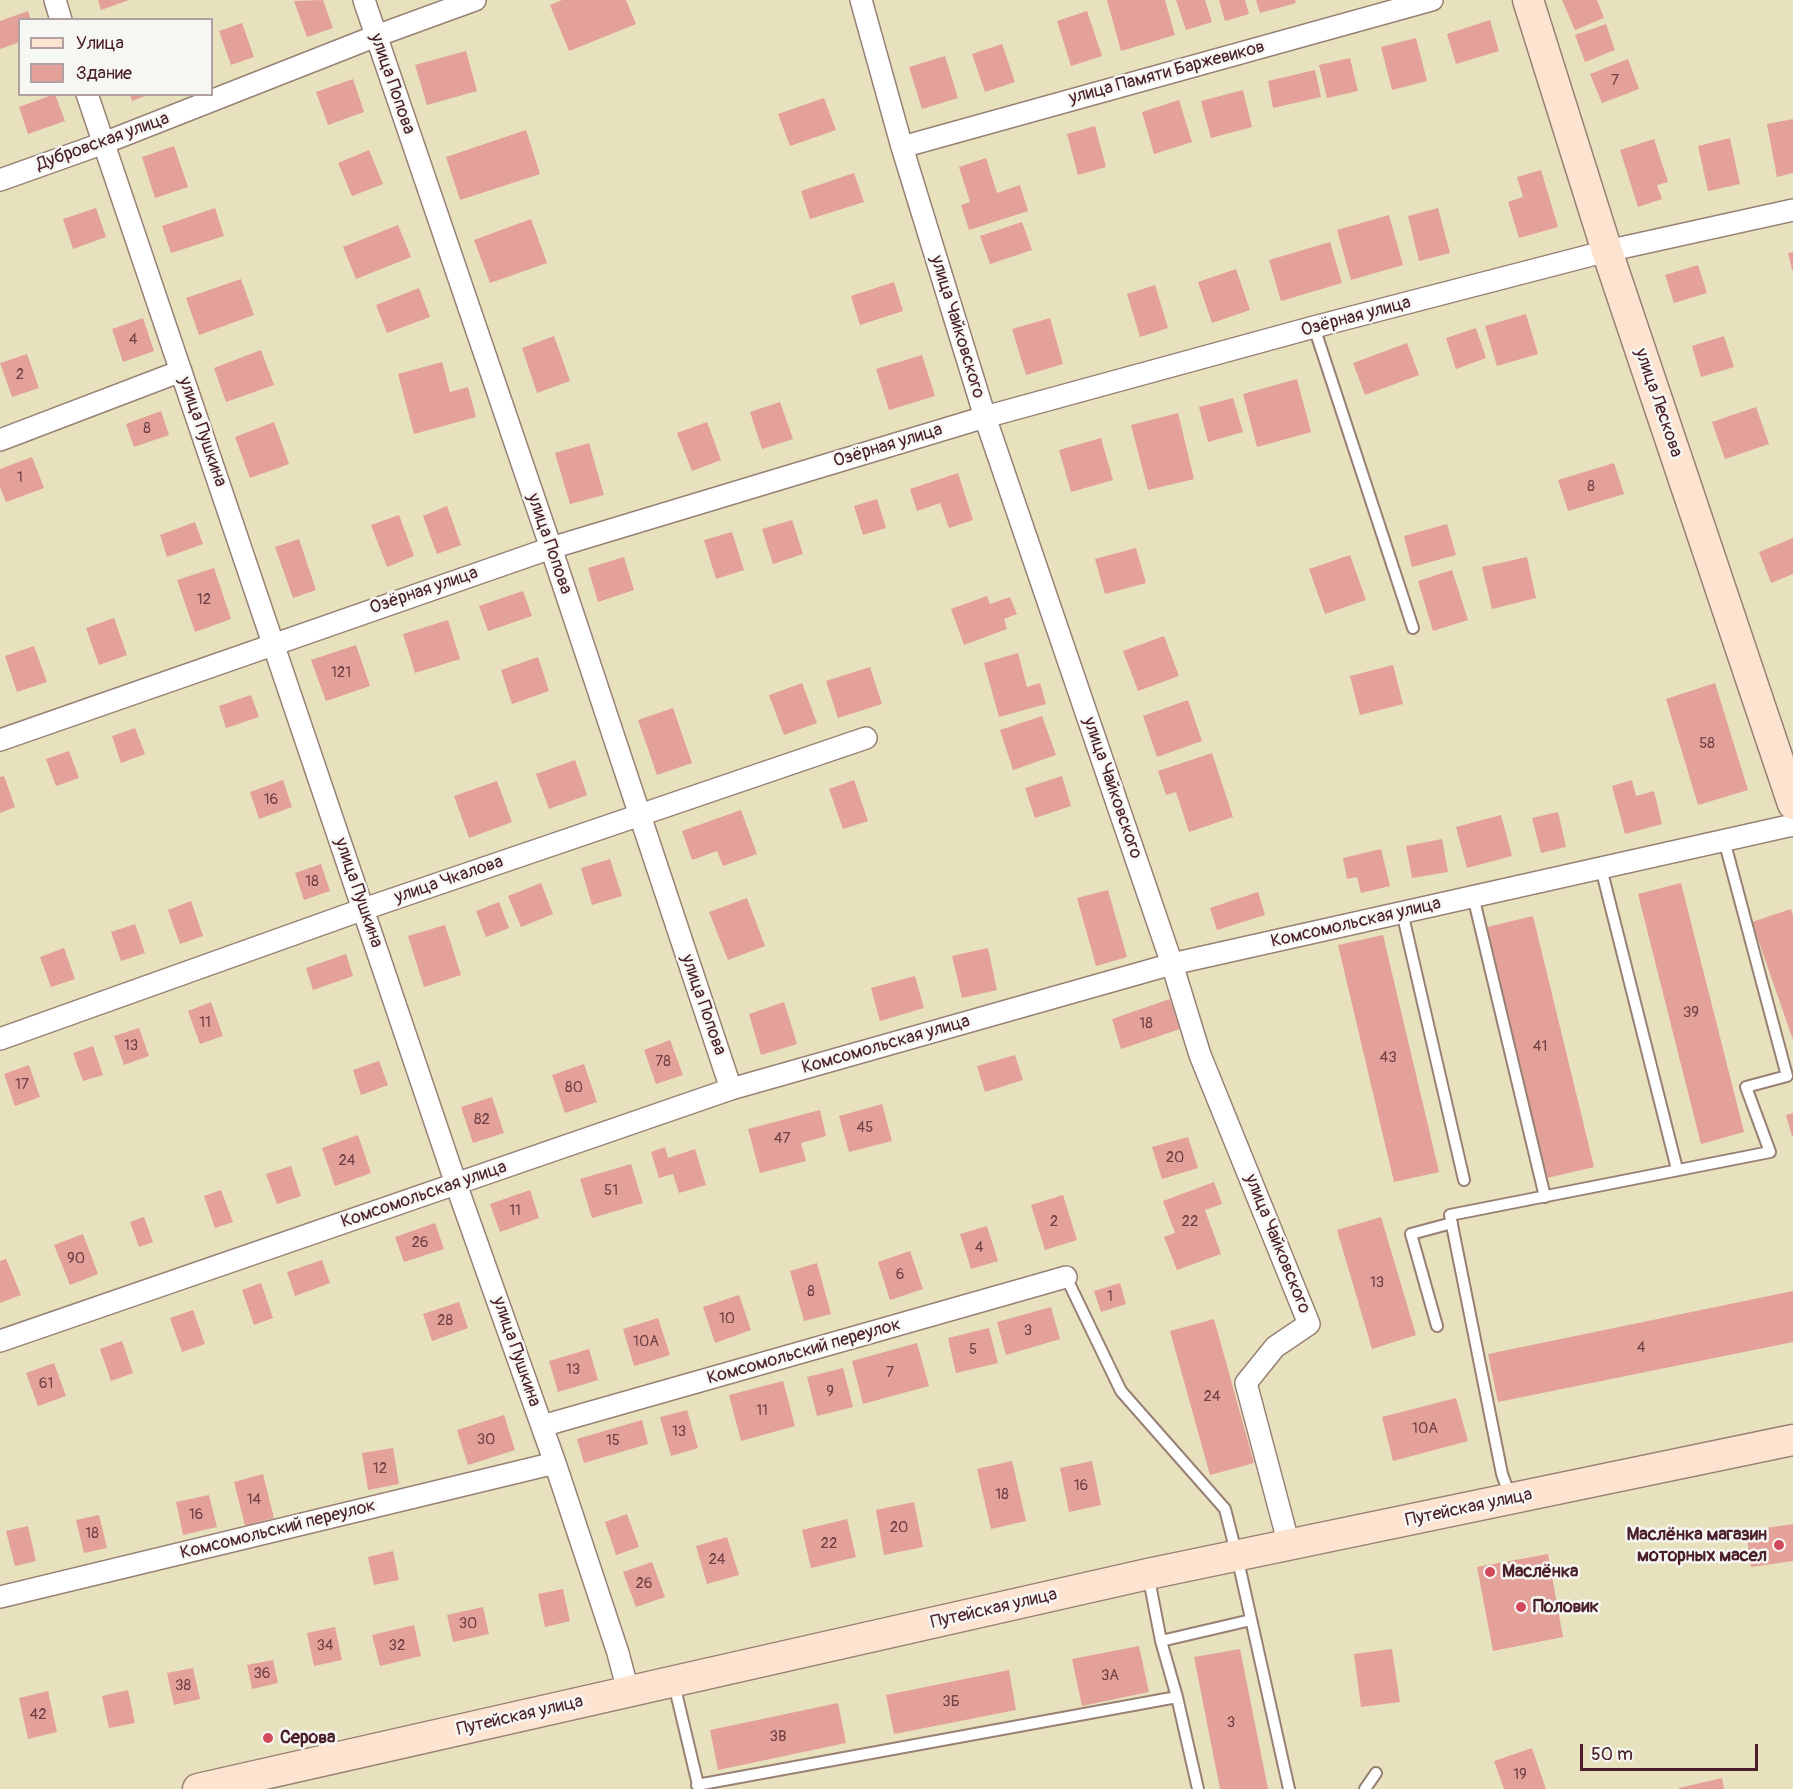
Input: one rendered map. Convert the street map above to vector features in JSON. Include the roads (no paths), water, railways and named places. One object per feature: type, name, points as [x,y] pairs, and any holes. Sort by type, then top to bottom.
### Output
[{"type":"main road","name":"улица Лескова","points":[[1528,0],[1607,251],[1793,804]]},
{"type":"main road","name":"Путейская улица","points":[[213,1787],[1148,1574],[1793,1440]]},
{"type":"street","points":[[55,0],[60,18]]},
{"type":"street","name":"улица Попова","points":[[364,0],[731,1089]]},
{"type":"street","name":"Дубровская улица","points":[[0,180],[104,143],[376,36],[475,0]]},
{"type":"street","name":"улица Чайковского","points":[[861,0],[902,147],[985,417],[1172,964],[1200,1055],[1309,1324],[1275,1347],[1246,1383],[1289,1545]]},
{"type":"street","name":"улица Памяти Баржевиков","points":[[902,147],[1432,0]]},
{"type":"street","name":"улица Пушкина","points":[[88,96],[456,1184],[555,1463],[618,1653],[628,1691]]},
{"type":"street","name":"Озёрная улица","points":[[0,740],[550,548],[985,417],[1314,327],[1607,251],[1793,210]]},
{"type":"street","points":[[0,440],[181,371]]},
{"type":"street","name":"улица Чкалова","points":[[0,1040],[364,909],[866,738]]},
{"type":"street","name":"Комсомольская улица","points":[[0,1341],[731,1089],[1172,964],[1793,825]]},
{"type":"street","name":"Комсомольский переулок","points":[[542,1426],[1066,1277]]},
{"type":"street","name":"Комсомольский переулок","points":[[0,1597],[555,1463]]},
{"type":"lane","points":[[1314,327],[1413,628]]},
{"type":"lane","points":[[1511,1499],[1502,1474],[1450,1215],[1770,1152],[1746,1087],[1787,1076],[1724,840]]},
{"type":"lane","points":[[1600,868],[1677,1170]]},
{"type":"lane","points":[[1473,896],[1545,1197]]},
{"type":"lane","points":[[1402,912],[1464,1180]]},
{"type":"lane","points":[[1437,1326],[1411,1234],[1452,1223]]},
{"type":"lane","points":[[1066,1277],[1121,1391],[1225,1509],[1289,1789]]},
{"type":"lane","points":[[1148,1574],[1161,1641],[1177,1697],[1198,1789]]},
{"type":"lane","points":[[1161,1641],[1251,1620]]},
{"type":"lane","points":[[673,1681],[698,1787],[1177,1697]]},
{"type":"lane","points":[[1365,1789],[1376,1773]]},
{"type":"place","name":"Маслёнка магазин моторных масел","points":[[1779,1545]]},
{"type":"place","name":"Маслёнка","points":[[1490,1572]]},
{"type":"place","name":"Половик","points":[[1521,1607]]},
{"type":"place","name":"Серова","points":[[268,1738]]}]
